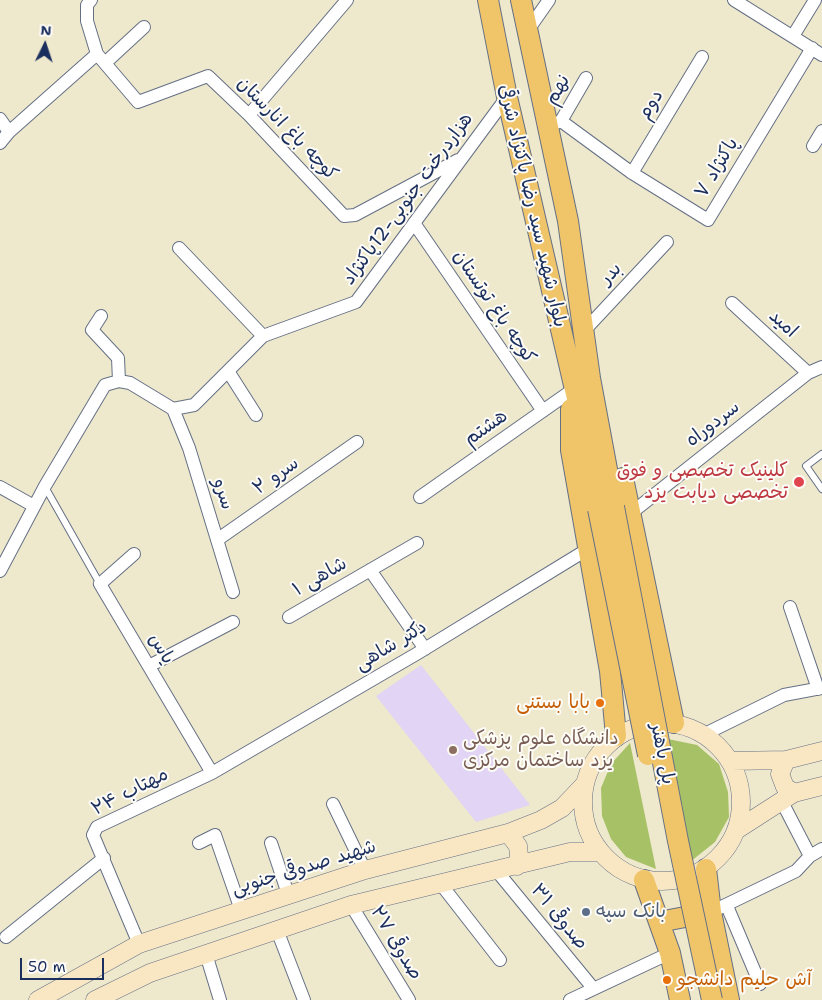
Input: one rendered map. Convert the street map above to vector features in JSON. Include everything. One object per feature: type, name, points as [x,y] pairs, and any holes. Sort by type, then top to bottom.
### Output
[{"type":"main road","name":"بلوار شهید سید رضا پاکنژاد شرقی","points":[[488,0],[507,97],[574,389],[588,409]]},
{"type":"main road","name":"بلوار شهید سید رضا پاکنژاد شرقی","points":[[522,0],[528,30],[555,124],[590,378],[588,409]]},
{"type":"main road","points":[[590,378],[606,412],[615,440],[614,510]]},
{"type":"main road","points":[[574,389],[570,415],[571,450],[610,671],[616,736]]},
{"type":"main road","points":[[588,409],[614,510],[661,663],[674,723]]},
{"type":"main road","name":"پل باهنر","points":[[614,510],[698,1000]]},
{"type":"main road","name":"پل باهنر","points":[[614,510],[678,841],[712,1000]]},
{"type":"main road","points":[[610,671],[661,663]]},
{"type":"main road","points":[[674,723],[705,734],[731,762],[742,794],[738,828],[725,852],[706,869],[676,881],[644,880],[619,870],[599,852],[584,821],[583,786],[595,758],[616,736],[644,724],[674,723]]},
{"type":"main road","points":[[731,762],[786,760],[822,750]]},
{"type":"main road","points":[[786,760],[780,774],[788,797]]},
{"type":"main road","name":"شهید صدوقی جنوبی","points":[[38,1000],[139,944],[365,870],[508,833],[541,820],[562,808],[583,786]]},
{"type":"main road","points":[[738,828],[788,797],[822,786]]},
{"type":"main road","points":[[508,833],[518,846],[520,856],[517,866]]},
{"type":"main road","points":[[95,1000],[150,973],[351,905],[570,852],[599,852]]},
{"type":"main road","points":[[706,869],[719,909],[728,1000]]},
{"type":"main road","points":[[644,880],[670,953],[680,1000]]},
{"type":"main road","points":[[659,922],[719,909]]},
{"type":"street","points":[[249,115],[347,0]]},
{"type":"street","points":[[528,30],[549,0]]},
{"type":"street","points":[[734,0],[817,52]]},
{"type":"street","points":[[793,36],[815,0]]},
{"type":"street","points":[[87,2],[87,21],[101,59]]},
{"type":"street","points":[[0,143],[9,132],[144,27]]},
{"type":"street","name":"پاکنژاد ۷","points":[[555,124],[708,220],[817,52]]},
{"type":"street","name":"دوم","points":[[632,173],[702,57]]},
{"type":"street","name":"کوچه باغ انارستان","points":[[101,59],[138,102],[208,76],[249,115],[344,216],[355,215],[460,158]]},
{"type":"street","name":"نهم","points":[[555,124],[586,78]]},
{"type":"street","name":"هزاردرخت جنوبی-12پاکنژاد","points":[[173,409],[194,405],[263,336],[356,302],[460,158],[507,97]]},
{"type":"street","points":[[0,118],[9,132]]},
{"type":"street","points":[[813,146],[822,131]]},
{"type":"street","name":"کوچه باغ توتستان","points":[[414,223],[543,411]]},
{"type":"street","name":"بدر","points":[[583,332],[667,242]]},
{"type":"street","points":[[179,248],[263,336]]},
{"type":"street","name":"امید","points":[[732,303],[808,373]]},
{"type":"street","points":[[101,316],[92,330],[118,358],[119,382]]},
{"type":"street","name":"سردوراه","points":[[614,510],[808,373],[822,367]]},
{"type":"street","points":[[228,372],[256,415]]},
{"type":"street","points":[[0,571],[44,486],[105,385],[119,382],[130,383],[173,409]]},
{"type":"street","name":"هشتم","points":[[420,497],[574,389]]},
{"type":"street","name":"سرو","points":[[173,409],[189,448],[233,592]]},
{"type":"street","name":"سرو ۲","points":[[217,540],[357,442]]},
{"type":"street","points":[[0,487],[34,506]]},
{"type":"street","name":"شاهی ۱","points":[[289,617],[417,542]]},
{"type":"street","name":"دکتر شاهی","points":[[212,773],[425,649],[588,548]]},
{"type":"street","points":[[100,584],[134,554]]},
{"type":"street","name":"شاهی ۱","points":[[370,570],[425,649]]},
{"type":"street","name":"یاس","points":[[100,584],[212,773]]},
{"type":"street","points":[[705,734],[784,695],[820,688],[790,607]]},
{"type":"street","points":[[149,666],[233,622]]},
{"type":"street","name":"مهتاب ۲۴","points":[[139,944],[93,835],[97,827],[212,773]]},
{"type":"street","points":[[788,797],[810,856]]},
{"type":"street","points":[[333,804],[365,870]]},
{"type":"street","points":[[198,843],[216,835],[241,910]]},
{"type":"street","points":[[271,843],[288,894]]},
{"type":"street","points":[[760,984],[719,909],[796,871],[810,856],[822,849]]},
{"type":"street","points":[[6,936],[104,858]]},
{"type":"street","name":"صدوقی ۳۱","points":[[496,870],[594,988]]},
{"type":"street","points":[[440,883],[500,960]]},
{"type":"street","name":"صدوقی ۲۷","points":[[351,905],[409,1000]]},
{"type":"street","points":[[277,930],[304,1000]]},
{"type":"street","points":[[570,1000],[670,953]]},
{"type":"street","points":[[206,954],[220,1000]]},
{"type":"lane","points":[[822,454],[806,466],[822,488]]},
{"type":"lane","points":[[44,486],[100,584]]},
{"type":"shaded area","name":"دانشگاه علوم پزشکی یزد ساختمان مرکزی","points":[[421,665],[530,805],[476,822],[376,696]]},
{"type":"green space","points":[[668,739],[697,745],[719,764],[728,792],[729,817],[715,842],[690,862]]},
{"type":"green space","points":[[630,743],[656,869],[626,857],[611,839],[602,816],[601,788],[611,764]]},
{"type":"place","name":"کلینیک تخصصی و فوق تخصصی دیابت یزد","points":[[799,482]]},
{"type":"place","name":"بابا بستنی","points":[[600,703]]},
{"type":"place","name":"دانشگاه علوم پزشکی یزد ساختمان مرکزی","points":[[453,750]]},
{"type":"place","name":"بانک سپه","points":[[586,912]]},
{"type":"place","name":"آش حلیم دانشجو","points":[[667,980]]}]
